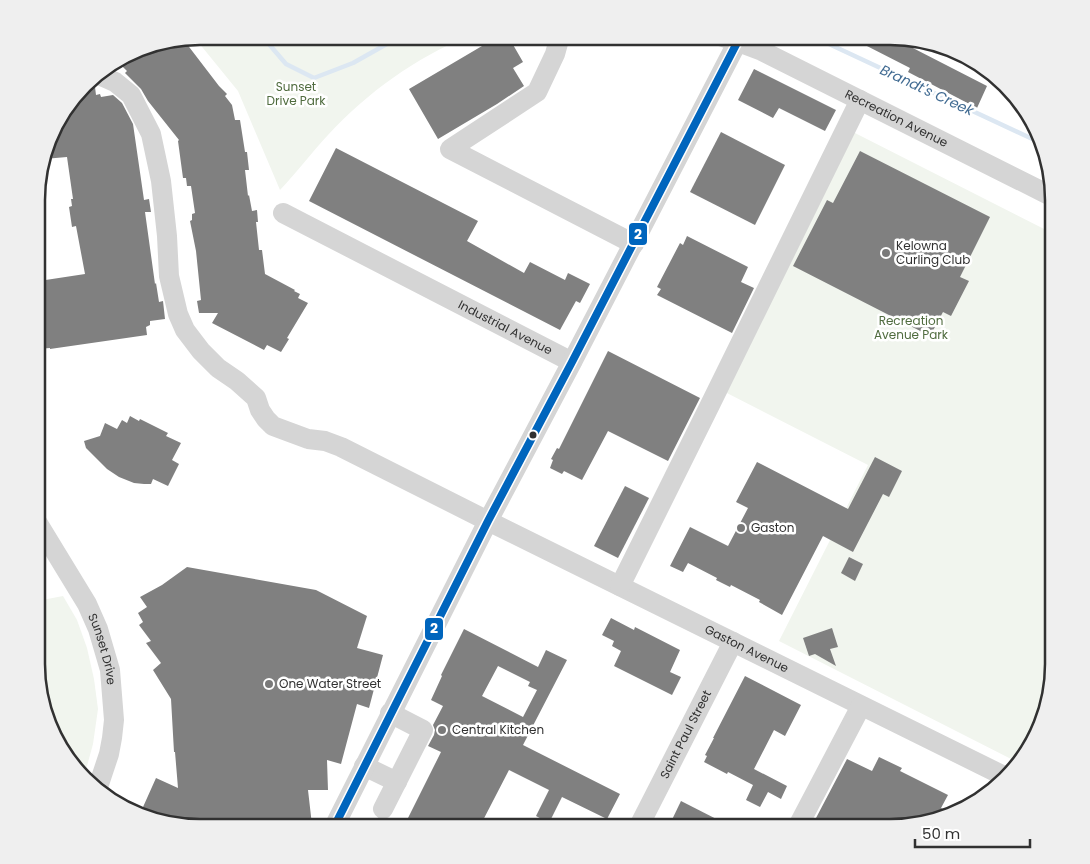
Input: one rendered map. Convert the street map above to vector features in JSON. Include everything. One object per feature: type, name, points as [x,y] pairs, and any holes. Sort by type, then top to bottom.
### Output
[{"type":"street","points":[[558,45],[537,92],[450,150],[634,244]]},
{"type":"street","points":[[338,819],[488,521],[634,244],[730,45]]},
{"type":"street","name":"Recreation Avenue","points":[[750,45],[1045,193]]},
{"type":"street","name":"Gaston Avenue","points":[[105,78],[115,82],[131,95],[151,134],[161,181],[169,276],[178,314],[185,330],[201,351],[218,368],[237,381],[256,398],[260,410],[273,426],[308,440],[326,441],[341,447],[1000,774]]},
{"type":"street","points":[[620,586],[860,100]]},
{"type":"street","name":"Industrial Avenue","points":[[283,213],[572,362]]},
{"type":"street","name":"Sunset Drive","points":[[45,535],[87,604],[98,629],[110,670],[114,720],[109,754],[100,782]]},
{"type":"street","name":"Saint Paul Street","points":[[643,819],[733,642]]},
{"type":"street","points":[[802,819],[861,706]]},
{"type":"street","points":[[383,810],[423,730],[390,713]]},
{"type":"street","points":[[364,766],[397,782]]},
{"type":"green space","name":"Sunset Drive Park","points":[[201,45],[449,45],[411,66],[359,104],[328,135],[280,190],[238,91]]},
{"type":"green space","name":"Recreation Avenue Park","points":[[853,132],[1045,229],[1045,674],[1040,704],[1033,723],[1029,733],[1012,759],[779,641],[868,465],[721,390]]},
{"type":"green space","points":[[63,596],[77,620],[87,648],[98,709],[93,744],[86,769],[61,733],[50,704],[45,674],[45,599]]},
{"type":"building","points":[[484,45],[513,45],[523,62],[513,68],[524,86],[438,139],[409,89]]},
{"type":"building","points":[[865,45],[910,46],[987,86],[977,108],[908,72],[910,68]]},
{"type":"building","points":[[188,46],[227,94],[225,96],[232,105],[235,120],[240,120],[245,152],[247,152],[249,170],[245,170],[248,196],[252,211],[257,210],[258,222],[256,222],[259,250],[262,250],[265,274],[295,290],[300,294],[298,298],[308,303],[287,338],[289,339],[281,352],[267,345],[264,350],[212,323],[218,313],[199,313],[197,301],[201,300],[196,251],[190,221],[192,220],[192,214],[195,213],[191,186],[187,186],[186,178],[183,178],[179,140],[148,101],[141,89],[125,73],[127,71],[122,66],[150,53]]},
{"type":"building","points":[[754,69],[836,110],[825,131],[779,108],[773,118],[738,100]]},
{"type":"building","points":[[94,87],[96,95],[100,94],[101,97],[113,95],[122,103],[133,124],[144,200],[149,199],[151,212],[145,212],[155,284],[159,302],[163,301],[165,319],[150,321],[150,325],[146,327],[147,335],[45,348],[45,280],[85,274],[76,226],[72,227],[69,207],[72,206],[71,199],[73,199],[67,157],[50,158],[61,131],[71,114]]},
{"type":"building","points":[[721,132],[785,165],[755,225],[690,192]]},
{"type":"building","points":[[336,148],[478,221],[467,241],[524,273],[530,262],[565,280],[568,273],[590,284],[580,303],[576,301],[560,330],[309,201]]},
{"type":"building","name":"Kelowna Curling Club","points":[[860,151],[990,217],[960,277],[969,281],[951,316],[943,312],[930,336],[793,266],[827,200],[833,203]]},
{"type":"building","points":[[687,236],[748,267],[741,282],[754,288],[732,333],[657,295],[661,289],[657,287],[680,243],[683,245]]},
{"type":"building","points":[[608,351],[700,398],[668,461],[608,431],[582,480],[564,471],[562,474],[550,468],[553,460],[551,459],[557,448],[559,449]]},
{"type":"building","points":[[130,416],[168,433],[166,436],[181,443],[172,460],[179,464],[168,486],[153,479],[151,484],[144,484],[134,483],[119,477],[107,469],[86,448],[84,441],[100,436],[105,423],[117,429],[122,420],[127,423]]},
{"type":"building","points":[[875,457],[902,471],[889,497],[883,494],[853,552],[823,536],[782,615],[759,602],[760,600],[731,585],[730,587],[716,580],[717,578],[688,563],[683,572],[670,566],[690,527],[728,546],[748,508],[736,502],[757,462],[848,509]]},
{"type":"building","points":[[625,486],[649,498],[618,558],[594,546]]},
{"type":"building","points":[[849,557],[863,564],[855,581],[841,573]]},
{"type":"building","name":"One Water Street","points":[[187,567],[316,590],[367,616],[357,648],[383,655],[369,708],[357,704],[341,764],[327,760],[328,790],[308,790],[311,819],[190,819],[160,814],[143,808],[156,778],[178,788],[171,699],[153,670],[161,663],[146,643],[151,641],[139,625],[143,622],[138,613],[147,607],[140,597],[162,585]]},
{"type":"building","points":[[611,618],[634,630],[635,627],[680,650],[670,672],[681,677],[672,695],[614,666],[621,651],[612,646],[614,641],[602,635]]},
{"type":"building","points":[[832,628],[838,647],[830,649],[836,666],[815,654],[809,656],[803,638]]},
{"type":"building","points":[[464,629],[538,667],[546,650],[567,660],[523,745],[620,794],[607,819],[562,797],[551,819],[542,819],[536,816],[549,790],[509,770],[484,819],[408,818],[441,752],[428,746],[434,735],[433,725],[443,706],[431,700]],"holes":[[[498,666],[530,682],[528,686],[537,690],[523,717],[482,696]]]},
{"type":"building","points":[[745,676],[801,705],[785,736],[774,730],[754,769],[787,786],[781,799],[768,792],[760,807],[746,800],[753,785],[704,762],[707,756],[705,755],[713,738]]},
{"type":"building","points":[[879,757],[902,768],[900,771],[948,795],[941,808],[944,809],[910,818],[816,818],[847,759],[872,771]]},
{"type":"building","points":[[681,801],[716,819],[672,819]]},
{"type":"waterway","name":"Brandt's Creek","points":[[270,45],[286,64],[314,78],[353,63],[385,45]]},
{"type":"waterway","name":"Brandt's Creek","points":[[831,45],[1032,139]]},
{"type":"transit line","name":"2","points":[[338,819],[488,521],[736,45]]},
{"type":"place","name":"Kelowna Curling Club","points":[[886,253]]},
{"type":"place","name":"Gaston","points":[[741,528]]},
{"type":"place","name":"One Water Street","points":[[269,684]]},
{"type":"place","name":"Central Kitchen","points":[[442,730]]}]
